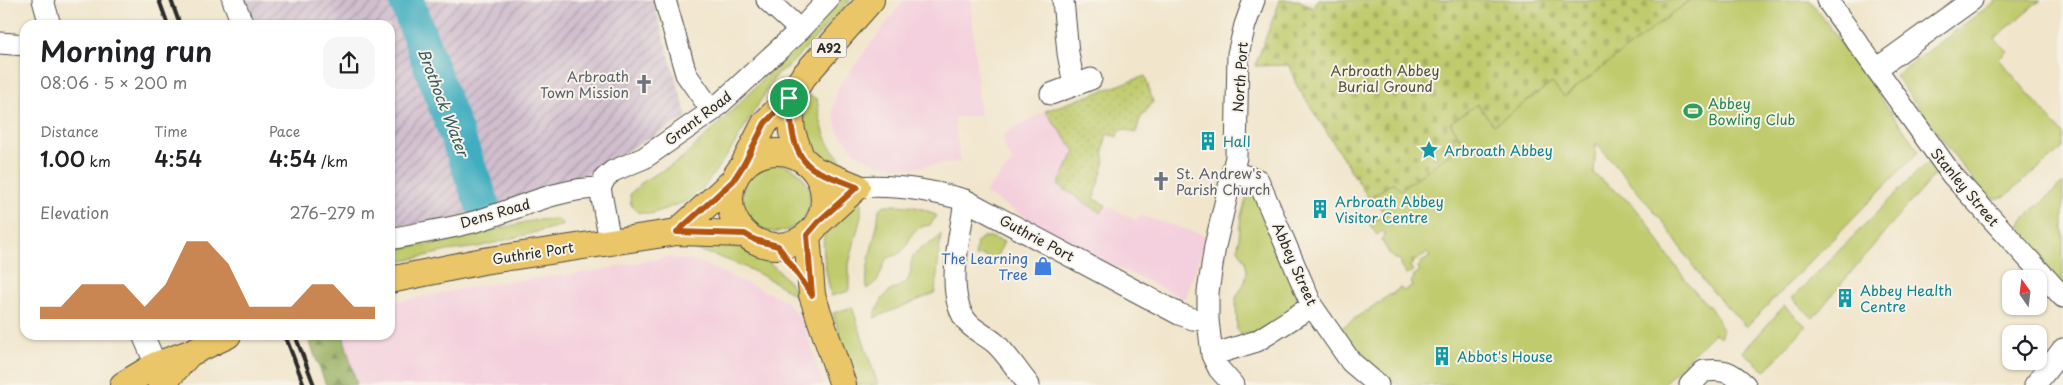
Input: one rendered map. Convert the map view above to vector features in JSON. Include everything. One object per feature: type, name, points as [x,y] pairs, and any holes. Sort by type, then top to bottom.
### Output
[{"type":"main road","name":"A92","points":[[745,234],[732,215],[730,204],[739,173],[765,123],[789,98],[803,77],[871,0]]},
{"type":"main road","points":[[789,98],[792,132],[808,164],[823,187],[823,211],[813,229],[812,295]]},
{"type":"main road","points":[[677,232],[757,156],[772,151],[787,152],[808,164]]},
{"type":"main road","name":"Guthrie Port","points":[[808,164],[857,187]]},
{"type":"main road","points":[[745,234],[755,240],[778,246],[788,245],[813,229],[857,187]]},
{"type":"main road","name":"Guthrie Port","points":[[395,279],[483,261],[677,232],[745,234]]},
{"type":"main road","points":[[778,246],[812,295],[843,385]]},
{"type":"main road","points":[[123,385],[158,375],[190,353],[217,340]]},
{"type":"street","points":[[43,0],[49,20]]},
{"type":"street","points":[[233,0],[240,20]]},
{"type":"street","points":[[665,0],[686,74],[712,111]]},
{"type":"street","points":[[767,0],[800,30]]},
{"type":"street","name":"Grant Road","points":[[600,188],[605,178],[613,171],[644,158],[712,111],[800,30],[828,0]]},
{"type":"street","points":[[1051,94],[1082,82],[1068,53],[1063,0]]},
{"type":"street","name":"North Port","points":[[1212,356],[1208,320],[1210,270],[1235,164],[1238,54],[1245,25],[1254,0]]},
{"type":"street","name":"Stanley Street","points":[[1827,0],[1952,175],[2063,297]]},
{"type":"street","points":[[1876,69],[1972,0]]},
{"type":"street","points":[[0,44],[20,45]]},
{"type":"street","name":"Abbey Street","points":[[1235,164],[1258,180],[1312,306],[1350,362],[1378,385]]},
{"type":"street","name":"Guthrie Port","points":[[857,187],[903,187],[940,193],[965,200],[1179,314],[1193,319],[1208,320]]},
{"type":"street","name":"Dens Road","points":[[395,238],[475,221],[583,188],[600,188]]},
{"type":"street","points":[[600,188],[610,241]]},
{"type":"street","points":[[965,200],[954,278],[955,296],[962,314],[968,323],[996,344],[1029,385]]},
{"type":"street","points":[[1232,385],[1221,373],[1212,356],[1257,341],[1312,306]]},
{"type":"street","points":[[145,340],[158,375]]},
{"type":"street","points":[[2036,385],[2063,349]]},
{"type":"street","points":[[1690,385],[1704,371],[1721,370],[1734,375],[1745,385]]},
{"type":"shaded area","points":[[244,0],[653,0],[687,117],[566,185],[411,231],[395,231],[395,20],[251,20]]},
{"type":"shaded area","points":[[904,0],[972,0],[980,115],[954,118],[960,162],[909,168],[876,164],[855,152],[838,132],[833,111],[837,89]]},
{"type":"shaded area","points":[[1045,111],[1075,151],[1058,185],[1101,213],[1106,205],[1136,220],[1140,215],[1207,236],[1185,299],[1084,252],[985,193],[1013,161],[1005,150],[1003,135]]},
{"type":"shaded area","points":[[667,257],[699,262],[785,300],[803,322],[823,385],[357,385],[344,340],[395,340],[395,302],[488,284],[582,273]]},
{"type":"green space","points":[[837,0],[851,0],[788,67],[777,73],[732,148],[704,187],[684,202],[651,214],[638,212],[631,205],[630,195],[635,189],[647,179],[682,158],[761,81]]},
{"type":"green space","name":"Arbroath Abbey Burial Ground","points":[[1280,0],[1299,0],[1312,8],[1318,0],[1690,0],[1564,97],[1552,83],[1494,125],[1477,104],[1450,123],[1464,144],[1400,190],[1393,182],[1369,199],[1296,84],[1289,65],[1255,66]]},
{"type":"green space","points":[[1690,0],[1810,0],[1919,151],[1746,327],[1705,283],[1660,218],[1596,143],[1594,174],[1633,205],[1650,226],[1665,252],[1695,292],[1710,307],[1722,330],[1721,337],[1714,333],[1662,385],[1398,385],[1358,359],[1363,355],[1361,351],[1357,354],[1340,329],[1367,310],[1369,312],[1369,309],[1379,302],[1381,304],[1382,300],[1391,294],[1393,296],[1393,293],[1400,288],[1404,291],[1413,285],[1411,282],[1414,278],[1413,276],[1420,271],[1417,268],[1421,265],[1420,263],[1430,257],[1427,253],[1412,261],[1414,262],[1410,266],[1413,271],[1407,275],[1400,265],[1402,264],[1399,259],[1395,259],[1390,255],[1381,239],[1385,236],[1385,233],[1382,231],[1377,235],[1368,222],[1381,217],[1383,219],[1387,212],[1383,212],[1376,202],[1373,203],[1369,199],[1394,181],[1400,190],[1464,143],[1450,123],[1477,104],[1494,125],[1552,82],[1564,96]]},
{"type":"green space","points":[[1997,0],[2041,0],[1995,38],[2007,51],[1999,59],[2063,134],[2063,148],[2005,196],[1996,198],[1983,194],[1895,76]]},
{"type":"green space","points":[[1145,76],[1153,102],[1140,119],[1136,133],[1123,129],[1118,132],[1117,137],[1107,134],[1103,150],[1105,161],[1094,199],[1106,205],[1101,213],[1058,185],[1075,151],[1045,111]]},
{"type":"green space","points":[[808,95],[817,99],[823,130],[831,148],[837,156],[854,169],[854,173],[828,164],[813,151],[808,143],[805,133],[804,113]]},
{"type":"green space","points":[[1927,162],[1936,173],[1813,318],[1792,298]]},
{"type":"green space","points":[[776,164],[789,167],[800,174],[807,185],[810,198],[807,211],[800,222],[789,229],[776,232],[763,229],[752,222],[745,211],[742,198],[745,185],[752,174],[763,167]]},
{"type":"green space","points":[[2063,183],[2063,286],[2021,237],[2019,227],[2022,220]]},
{"type":"green space","points":[[1248,193],[1255,193],[1301,305],[1256,333],[1241,335],[1237,330],[1236,298],[1245,282],[1247,271],[1245,260],[1238,249],[1241,216]]},
{"type":"green space","points":[[861,199],[861,216],[849,264],[849,291],[831,296],[826,272],[824,236],[826,230],[837,218]]},
{"type":"green space","points":[[885,205],[918,208],[937,216],[930,225],[917,229],[914,232],[901,252],[886,259],[878,280],[867,289],[867,268],[879,209]]},
{"type":"green space","points":[[557,219],[564,225],[478,247],[447,251],[395,263],[395,249],[443,242],[535,220]]},
{"type":"green space","points":[[941,234],[935,293],[874,318],[886,295],[893,289],[903,285],[909,278],[913,255],[922,247],[936,240]]},
{"type":"green space","points":[[983,237],[991,237],[1004,242],[994,261],[982,255],[975,257],[977,242]]},
{"type":"green space","points":[[678,246],[726,246],[751,251],[784,276],[802,301],[775,282],[743,266],[694,249]]},
{"type":"green space","points":[[1784,306],[1806,326],[1765,371],[1743,352]]},
{"type":"green space","points":[[852,307],[878,385],[856,385],[833,313]]},
{"type":"green space","points":[[309,340],[344,340],[357,385],[326,385]]},
{"type":"waterway","name":"Brothock Water","points":[[406,0],[482,203]]},
{"type":"railway","points":[[159,0],[166,20]]},
{"type":"railway","points":[[171,0],[178,20]]},
{"type":"railway","points":[[287,340],[304,385]]},
{"type":"railway","points":[[297,340],[314,385]]},
{"type":"place","name":"Arbroath Town Mission","points":[[644,84]]},
{"type":"place","name":"Abbey Bowling Club","points":[[1693,111]]},
{"type":"place","name":"Hall","points":[[1208,141]]},
{"type":"place","name":"Arbroath Abbey","points":[[1429,150]]},
{"type":"place","name":"St. Andrew's Parish Church","points":[[1161,181]]},
{"type":"place","name":"Arbroath Abbey Visitor Centre","points":[[1320,209]]},
{"type":"place","name":"The Learning Tree","points":[[1043,266]]},
{"type":"place","name":"Abbey Health Centre","points":[[1845,298]]},
{"type":"place","name":"Abbot's House","points":[[1442,356]]},
{"type":"route","points":[[789,98],[792,132],[801,157],[814,170],[857,187],[818,222],[807,235],[812,295],[778,246],[755,240],[745,234],[677,232],[733,181],[765,123],[789,98]]}]
